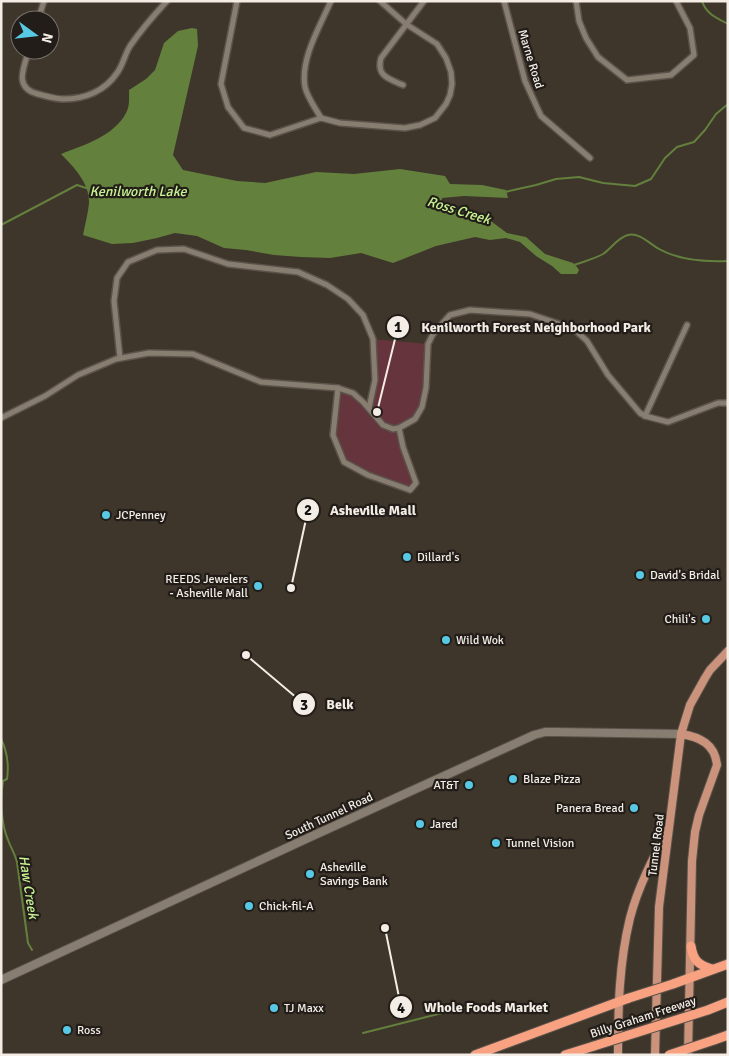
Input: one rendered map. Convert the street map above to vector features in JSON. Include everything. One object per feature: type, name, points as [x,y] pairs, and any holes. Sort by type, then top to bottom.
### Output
[{"type":"highway","points":[[691,946],[695,960],[703,967],[712,969]]},
{"type":"highway","points":[[475,1055],[629,998],[728,964]]},
{"type":"highway","name":"Billy Graham Freeway","points":[[565,1055],[728,1002]]},
{"type":"highway","points":[[669,1055],[728,1034]]},
{"type":"main road","name":"Tunnel Road","points":[[655,1055],[659,907],[680,734],[690,705],[705,678],[710,670],[728,652]]},
{"type":"main road","name":"South Tunnel Road","points":[[1,980],[534,735],[546,732],[680,734]]},
{"type":"main road","points":[[680,734],[699,739],[709,745],[716,758],[717,765],[699,816],[694,846],[688,1055]]},
{"type":"main road","points":[[618,1055],[618,1002],[625,945],[631,917],[648,870],[670,826]]},
{"type":"street","points":[[26,60],[22,83],[25,89],[63,99],[86,97],[102,89],[117,73],[129,47],[167,1]]},
{"type":"street","points":[[237,1],[221,84],[228,107],[244,128],[270,135],[321,118],[340,123],[405,128],[420,125],[434,118],[446,104],[452,84],[451,72],[438,44],[406,24],[380,1]]},
{"type":"street","points":[[321,118],[306,89],[304,73],[307,56],[331,1]]},
{"type":"street","points":[[403,85],[390,80],[380,72],[379,65],[381,58],[424,1]]},
{"type":"street","name":"Marne Road","points":[[504,1],[525,81],[541,116],[590,158]]},
{"type":"street","points":[[576,1],[579,20],[586,38],[598,57],[627,80],[671,75],[694,55],[690,28],[676,1]]},
{"type":"street","points":[[120,358],[114,301],[117,278],[128,262],[157,250],[184,249],[228,264],[298,272],[327,285],[348,298],[363,315],[373,339],[374,380],[369,408]]},
{"type":"street","points":[[1,418],[45,396],[78,375],[120,358],[149,353],[193,354],[262,382],[338,388],[353,393],[383,425],[399,428],[414,419],[422,407],[426,388],[428,344],[432,334],[450,315],[470,310],[530,314],[574,329],[587,341],[608,375],[640,413],[645,416],[668,422],[718,403],[728,403]]},
{"type":"street","points":[[645,416],[687,325]]},
{"type":"street","points":[[338,388],[333,435],[344,462],[368,476],[410,490],[416,482],[403,447],[399,428]]},
{"type":"shaded area","points":[[373,339],[428,344],[422,407],[415,419],[399,428],[416,483],[410,490],[368,475],[344,462],[333,435],[338,388],[353,393],[368,408],[375,380]]},
{"type":"water","name":"Kenilworth Lake","points":[[192,28],[197,29],[198,46],[173,155],[183,170],[237,181],[265,183],[316,172],[354,174],[400,169],[445,176],[450,184],[482,185],[506,190],[508,198],[464,196],[442,198],[440,208],[473,211],[507,233],[526,237],[545,254],[573,263],[579,270],[577,274],[561,274],[520,242],[506,238],[490,240],[475,237],[436,246],[393,263],[361,253],[330,258],[274,255],[224,248],[197,236],[175,233],[133,243],[112,244],[83,235],[89,196],[76,170],[61,154],[98,139],[114,128],[121,121],[127,110],[129,90],[146,79],[155,70],[164,43],[178,31]]},
{"type":"waterway","points":[[702,1],[709,12],[728,24]]},
{"type":"waterway","points":[[505,192],[556,179],[579,177],[603,183],[635,186],[651,179],[665,158],[677,147],[694,142],[716,114],[728,104]]},
{"type":"waterway","name":"Ross Creek","points":[[1,225],[77,185],[89,187]]},
{"type":"waterway","name":"Ross Creek","points":[[574,265],[603,254],[621,238],[628,235],[636,235],[675,256],[702,261],[728,261]]},
{"type":"waterway","name":"Haw Creek","points":[[1,739],[6,753],[8,769],[7,779],[3,781],[2,788],[1,804],[3,819],[9,843],[17,862],[28,943],[32,950]]},
{"type":"waterway","name":"Haw Creek","points":[[363,1033],[470,1006]]},
{"type":"place","name":"Kenilworth Forest Neighborhood Park","points":[[377,412]]},
{"type":"place","name":"JCPenney","points":[[106,515]]},
{"type":"place","name":"Dillard's","points":[[407,557]]},
{"type":"place","name":"David's Bridal","points":[[640,575]]},
{"type":"place","name":"REEDS Jewelers - Asheville Mall","points":[[258,586]]},
{"type":"place","name":"Asheville Mall","points":[[291,588]]},
{"type":"place","name":"Chili's","points":[[706,619]]},
{"type":"place","name":"Wild Wok","points":[[446,640]]},
{"type":"place","name":"Belk","points":[[246,655]]},
{"type":"place","name":"Blaze Pizza","points":[[513,779]]},
{"type":"place","name":"AT&T","points":[[469,785]]},
{"type":"place","name":"Panera Bread","points":[[634,808]]},
{"type":"place","name":"Jared","points":[[420,824]]},
{"type":"place","name":"Tunnel Vision","points":[[496,843]]},
{"type":"place","name":"Asheville Savings Bank","points":[[310,874]]},
{"type":"place","name":"Chick-fil-A","points":[[249,906]]},
{"type":"place","name":"Whole Foods Market","points":[[385,928]]},
{"type":"place","name":"TJ Maxx","points":[[274,1008]]},
{"type":"place","name":"Ross","points":[[67,1030]]}]
